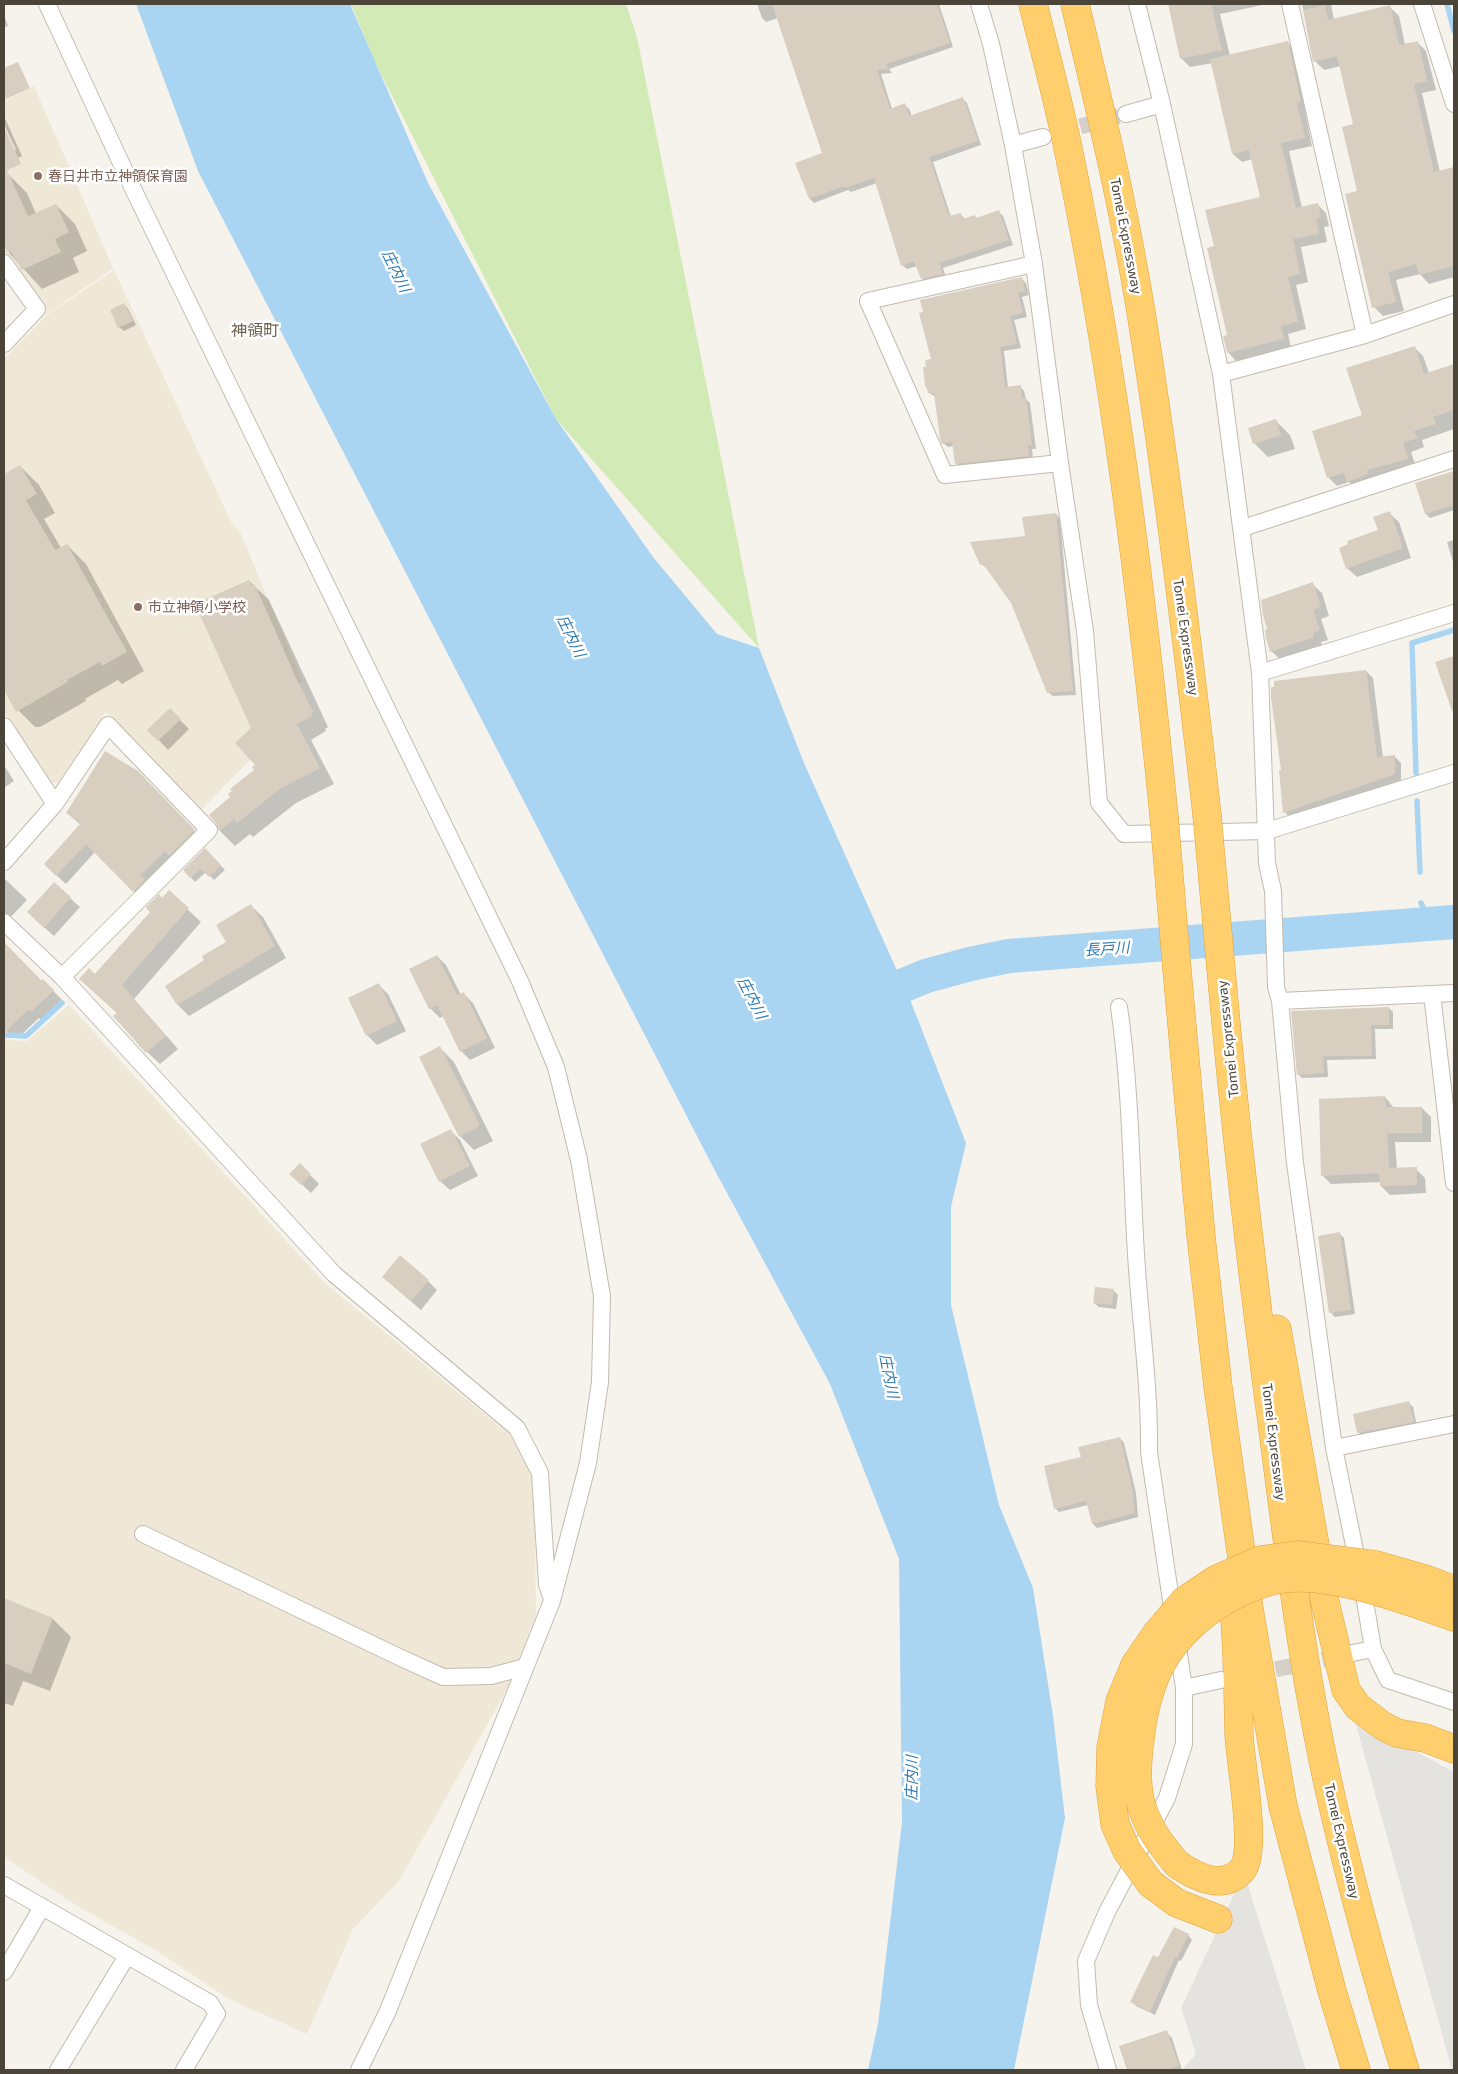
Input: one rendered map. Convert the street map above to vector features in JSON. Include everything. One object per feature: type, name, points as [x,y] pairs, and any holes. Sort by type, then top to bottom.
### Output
[{"type":"highway","points":[[1033,4],[1069,151],[1104,337],[1148,654],[1201,1236],[1232,1495],[1249,1609],[1283,1806],[1356,2070]]},
{"type":"highway","name":"Tomei Expressway","points":[[1075,4],[1108,145],[1144,330],[1190,666],[1207,815],[1226,1032],[1289,1564],[1323,1760],[1360,1915],[1405,2070]]},
{"type":"highway","points":[[1226,1032],[1236,1114],[1245,1150],[1325,1602],[1346,1690],[1358,1707],[1383,1726],[1396,1733],[1424,1738],[1454,1749]]},
{"type":"highway","points":[[1232,1495],[1230,1561],[1238,1664],[1240,1737],[1248,1824],[1247,1859],[1243,1869],[1232,1877],[1223,1880],[1206,1880],[1194,1876],[1177,1864],[1157,1840],[1142,1809],[1138,1782],[1138,1750],[1150,1689],[1164,1658],[1200,1616],[1226,1599],[1272,1581],[1301,1578],[1345,1584],[1382,1592],[1426,1593],[1454,1590]]},
{"type":"highway","points":[[1218,1919],[1177,1903],[1151,1884],[1127,1850],[1115,1824],[1110,1786],[1111,1747],[1120,1701],[1135,1665],[1157,1633],[1184,1601],[1216,1580],[1260,1560],[1297,1555],[1376,1564],[1426,1593],[1454,1617]]},
{"type":"street","points":[[47,4],[141,204],[520,981],[556,1067],[579,1160],[602,1296],[600,1382],[588,1463],[552,1601],[387,2013],[359,2070]]},
{"type":"street","points":[[979,4],[992,44],[1013,145],[1034,264],[1060,463],[1085,631],[1099,803],[1124,834],[1267,831],[1454,773]]},
{"type":"street","points":[[1137,4],[1162,104],[1221,374],[1243,528],[1260,673],[1267,863],[1273,891],[1278,994],[1295,1163],[1334,1448],[1363,1589],[1373,1649],[1388,1680],[1454,1702]]},
{"type":"street","points":[[1290,4],[1365,334]]},
{"type":"street","points":[[1422,4],[1454,104]]},
{"type":"street","points":[[1126,114],[1162,104]]},
{"type":"street","points":[[1013,145],[1043,137]]},
{"type":"street","points":[[4,264],[37,308],[4,344]]},
{"type":"street","points":[[1034,264],[868,300],[945,475],[1060,463]]},
{"type":"street","points":[[1221,374],[1365,334],[1454,304]]},
{"type":"street","points":[[1243,528],[1454,459]]},
{"type":"street","points":[[1260,673],[1454,612]]},
{"type":"street","points":[[4,862],[55,804],[108,725],[209,830],[62,977]]},
{"type":"street","points":[[4,726],[55,804]]},
{"type":"street","points":[[4,922],[62,977],[334,1274],[517,1428],[540,1473],[547,1585],[552,1601]]},
{"type":"street","points":[[1278,994],[1454,993]]},
{"type":"street","points":[[1432,994],[1454,1183]]},
{"type":"street","points":[[1108,2070],[1089,2005],[1086,1961],[1107,1912],[1166,1798],[1184,1744],[1184,1688],[1149,1452],[1149,1413],[1136,1256],[1127,1062],[1119,1007]]},
{"type":"street","points":[[1334,1448],[1454,1424]]},
{"type":"street","points":[[143,1534],[443,1677],[491,1676],[525,1667]]},
{"type":"street","points":[[1348,1654],[1373,1649]]},
{"type":"street","points":[[1184,1688],[1220,1680]]},
{"type":"street","points":[[4,1885],[210,2003],[217,2014],[184,2070]]},
{"type":"street","points":[[4,1972],[42,1907]]},
{"type":"street","points":[[58,2070],[127,1956]]},
{"type":"shaded area","name":"春日井市立神領保育園","points":[[34,86],[113,268],[46,315],[4,251],[4,101]]},
{"type":"shaded area","name":"市立神領小学校","points":[[114,270],[231,522],[240,532],[303,681],[243,708],[265,745],[201,810],[106,712],[58,783],[51,783],[4,711],[4,359],[46,316]]},
{"type":"shaded area","points":[[69,1005],[326,1284],[510,1435],[531,1472],[535,1529],[536,1616],[506,1691],[399,1881],[353,1929],[307,2034],[229,1999],[157,1951],[74,1904],[4,1857],[4,1040],[27,1041]]},
{"type":"shaded area","points":[[1354,1718],[1454,1772],[1454,2070],[1452,2070]]},
{"type":"shaded area","points":[[1244,1873],[1306,2070],[1182,2070],[1196,2054],[1181,2008]]},
{"type":"green space","points":[[351,4],[626,4],[637,37],[759,648],[556,419],[376,64]]},
{"type":"water","name":"庄内川","points":[[136,4],[350,4],[428,183],[556,419],[653,557],[717,634],[759,648],[804,763],[911,1002],[966,1143],[951,1207],[951,1305],[999,1505],[1033,1588],[1053,1716],[1065,1818],[1014,2070],[868,2070],[878,2024],[902,1822],[899,1559],[830,1384],[712,1165],[198,171]]},
{"type":"building","points":[[772,4],[937,4],[950,43],[886,64],[889,69],[877,70],[890,109],[905,103],[909,116],[963,97],[978,141],[929,157],[949,216],[961,213],[963,219],[975,215],[976,218],[999,210],[1009,240],[939,263],[943,274],[921,279],[914,261],[901,266],[874,178],[845,188],[844,186],[809,199],[795,163],[822,153]]},
{"type":"building","points":[[1168,4],[1211,4],[1222,50],[1180,59]]},
{"type":"building","points":[[1325,5],[1328,20],[1390,5],[1399,45],[1418,41],[1427,81],[1414,84],[1434,172],[1454,167],[1454,266],[1419,275],[1416,264],[1388,272],[1396,302],[1372,308],[1345,194],[1357,191],[1342,127],[1353,124],[1337,56],[1313,62],[1303,10]]},
{"type":"building","points":[[1288,41],[1301,102],[1297,103],[1305,138],[1281,143],[1296,208],[1318,203],[1321,218],[1316,219],[1319,234],[1293,239],[1300,274],[1288,277],[1298,321],[1281,326],[1284,339],[1227,353],[1223,336],[1227,335],[1207,248],[1214,246],[1205,210],[1260,197],[1249,150],[1232,154],[1210,59]]},
{"type":"building","points":[[18,62],[30,88],[4,100],[4,68]]},
{"type":"building","points":[[4,127],[21,164],[7,170],[28,216],[56,204],[69,232],[55,239],[61,252],[22,270],[11,252],[8,253],[4,245]]},
{"type":"building","points":[[1022,277],[1025,291],[1018,293],[1023,313],[1010,316],[1017,344],[1000,347],[1005,387],[1021,385],[1022,398],[1026,397],[1032,445],[1028,445],[1029,456],[955,464],[952,442],[942,444],[940,439],[934,393],[928,393],[927,386],[925,387],[923,367],[926,367],[925,360],[931,359],[919,313],[923,312],[920,300]]},
{"type":"building","points":[[124,303],[133,321],[118,328],[110,310]]},
{"type":"building","points":[[1415,346],[1424,374],[1454,364],[1454,410],[1433,417],[1436,424],[1414,431],[1417,438],[1403,443],[1408,459],[1367,470],[1368,474],[1347,482],[1344,473],[1327,478],[1312,431],[1362,415],[1346,368]]},
{"type":"building","points":[[1276,419],[1281,435],[1253,444],[1248,428]]},
{"type":"building","points":[[20,465],[37,494],[26,500],[55,550],[67,544],[127,652],[102,666],[100,662],[16,712],[4,690],[4,474]]},
{"type":"building","points":[[1454,471],[1454,505],[1425,514],[1415,483]]},
{"type":"building","points":[[1390,511],[1403,548],[1346,569],[1339,548],[1348,544],[1347,541],[1378,530],[1373,517]]},
{"type":"building","points":[[1056,513],[1073,691],[1047,693],[1011,603],[983,564],[980,565],[970,542],[1025,536],[1022,517]]},
{"type":"building","points":[[249,580],[251,585],[254,584],[259,594],[313,712],[311,713],[312,716],[297,724],[320,768],[281,788],[237,823],[234,819],[219,831],[216,823],[209,815],[230,797],[228,794],[232,791],[230,789],[254,770],[252,767],[255,765],[235,743],[251,728],[195,604]]},
{"type":"building","points":[[1313,582],[1321,607],[1313,610],[1320,630],[1313,633],[1314,637],[1270,652],[1266,638],[1265,630],[1267,629],[1261,600]]},
{"type":"building","points":[[1454,656],[1454,710],[1452,711],[1435,662]]},
{"type":"building","points":[[1366,670],[1377,757],[1395,755],[1395,774],[1283,813],[1279,770],[1281,770],[1271,698],[1271,687],[1274,687],[1274,681]]},
{"type":"building","points":[[170,708],[181,719],[158,741],[147,730]]},
{"type":"building","points":[[105,751],[138,771],[195,830],[169,856],[165,851],[141,875],[145,880],[133,892],[86,844],[56,876],[44,864],[81,823],[66,813]]},
{"type":"building","points":[[205,848],[221,865],[209,877],[201,869],[190,878],[183,870]]},
{"type":"building","points":[[54,882],[71,897],[44,928],[27,912]]},
{"type":"building","points":[[169,890],[189,908],[122,985],[166,1036],[146,1053],[113,1016],[117,1013],[79,979],[89,968],[95,974],[150,912],[146,908],[147,906],[159,894],[162,898]]},
{"type":"building","points":[[251,904],[275,946],[177,1005],[165,986],[204,960],[202,956],[226,942],[216,925]]},
{"type":"building","points":[[4,942],[41,980],[43,979],[54,990],[31,1012],[29,1009],[4,1033]]},
{"type":"building","points":[[437,955],[457,995],[464,992],[487,1038],[460,1052],[437,1005],[429,1009],[409,969]]},
{"type":"building","points":[[379,983],[397,1021],[366,1036],[348,998]]},
{"type":"building","points":[[1389,1007],[1389,1025],[1371,1025],[1372,1056],[1323,1056],[1324,1073],[1297,1075],[1291,1011]]},
{"type":"building","points":[[440,1046],[480,1126],[459,1137],[419,1057]]},
{"type":"building","points":[[1385,1096],[1386,1107],[1422,1107],[1422,1133],[1387,1133],[1389,1168],[1417,1167],[1417,1185],[1380,1186],[1379,1173],[1321,1176],[1319,1099]]},
{"type":"building","points":[[451,1129],[470,1166],[439,1182],[420,1144]]},
{"type":"building","points":[[300,1163],[311,1174],[301,1185],[289,1174]]},
{"type":"building","points":[[1340,1232],[1351,1310],[1329,1313],[1318,1236]]},
{"type":"building","points":[[400,1255],[429,1280],[411,1301],[382,1277]]},
{"type":"building","points":[[1095,1287],[1114,1289],[1112,1305],[1093,1303]]},
{"type":"building","points":[[1409,1401],[1414,1422],[1357,1433],[1353,1414]]},
{"type":"building","points":[[1120,1437],[1132,1487],[1135,1513],[1092,1524],[1086,1501],[1054,1509],[1044,1466],[1081,1457],[1078,1447]]},
{"type":"building","points":[[4,1598],[53,1618],[31,1674],[4,1663]]},
{"type":"building","points":[[1174,1927],[1189,1934],[1177,1958],[1175,1957],[1150,2012],[1130,2002],[1153,1955],[1158,1957]]},
{"type":"building","points":[[1167,2030],[1179,2066],[1166,2070],[1127,2070],[1119,2046]]},
{"type":"waterway","points":[[1447,4],[1454,31]]},
{"type":"waterway","points":[[1416,773],[1412,643],[1454,630]]},
{"type":"waterway","points":[[1417,801],[1420,872]]},
{"type":"waterway","points":[[1421,903],[1431,924]]},
{"type":"waterway","name":"長戸川","points":[[861,1003],[926,976],[1009,956],[1454,922]]},
{"type":"waterway","points":[[4,1035],[26,1036],[62,1003]]},
{"type":"tunnel","points":[[1057,133],[1126,114]]},
{"type":"tunnel","points":[[1252,1674],[1346,1655]]},
{"type":"place","name":"春日井市立神領保育園","points":[[38,176]]},
{"type":"place","name":"市立神領小学校","points":[[138,607]]},
{"type":"district","name":"神領町","points":[[255,331]]}]
